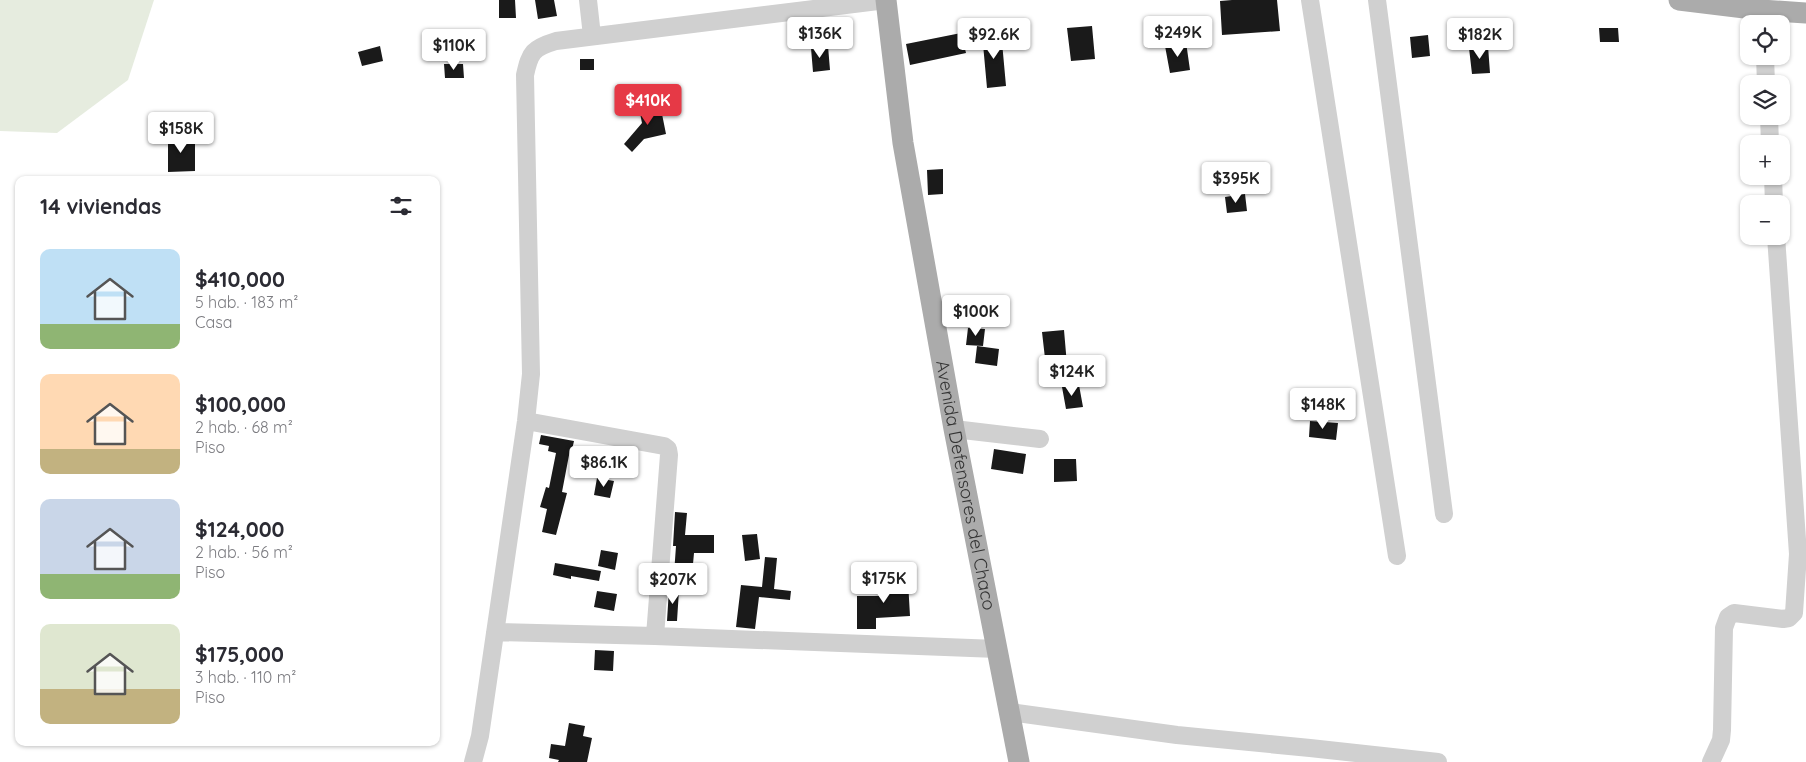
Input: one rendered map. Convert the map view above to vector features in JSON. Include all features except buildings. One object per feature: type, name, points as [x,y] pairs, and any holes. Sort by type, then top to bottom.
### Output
[{"type":"main road","name":"Avenida Defensores del Chaco","points":[[887,0],[903,143],[954,429],[1019,762]]},
{"type":"main road","points":[[1679,0],[1752,15]]},
{"type":"main road","points":[[1784,15],[1806,13]]},
{"type":"street","points":[[588,0],[592,36]]},
{"type":"street","points":[[473,762],[480,736],[526,421],[531,374],[525,75],[528,59],[539,46],[556,41],[887,0]]},
{"type":"street","points":[[1310,0],[1397,556]]},
{"type":"street","points":[[1377,0],[1444,514]]},
{"type":"street","points":[[1711,762],[1721,740],[1724,628],[1728,617],[1734,613],[1782,619],[1789,618],[1794,613],[1798,554],[1777,245]]},
{"type":"street","points":[[526,421],[664,446],[668,450],[655,636]]},
{"type":"street","points":[[954,429],[1040,439]]},
{"type":"street","points":[[495,632],[997,649]]},
{"type":"street","points":[[1010,712],[1122,729],[1438,762]]},
{"type":"shaded area","points":[[0,0],[154,0],[128,80],[57,133],[0,131]]}]
